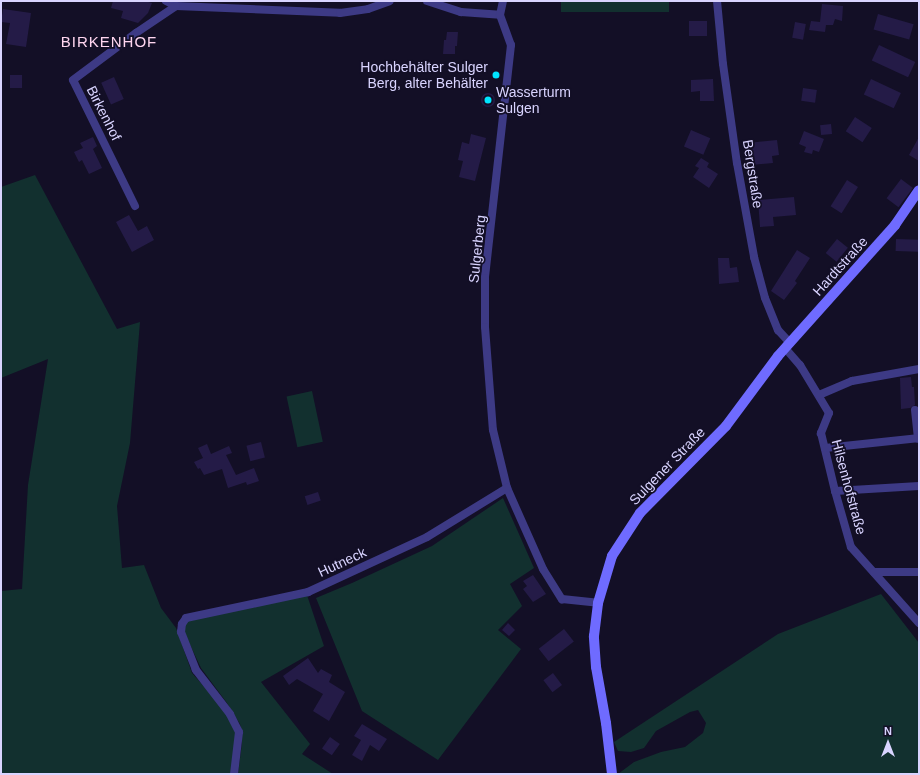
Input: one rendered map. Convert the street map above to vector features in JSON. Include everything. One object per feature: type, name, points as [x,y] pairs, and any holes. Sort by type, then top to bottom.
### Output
[{"type":"main road","name":"Hardtstraße","points":[[778,356],[895,225],[919,190]]},
{"type":"main road","name":"Sulgener Straße","points":[[612,774],[606,722],[596,667],[594,636],[598,603],[612,556],[640,513],[726,426],[778,356]]},
{"type":"street","points":[[166,1],[176,6],[340,13],[368,9],[390,1]]},
{"type":"street","points":[[427,1],[461,12],[500,15],[503,1]]},
{"type":"street","name":"Bergstraße","points":[[717,1],[723,64],[737,163],[754,257],[764,298],[778,330],[788,345]]},
{"type":"street","name":"Birkenhof","points":[[135,206],[73,80],[136,33],[176,6]]},
{"type":"street","name":"Sulgerberg","points":[[500,15],[511,45],[485,278],[485,327],[493,430],[507,488]]},
{"type":"street","name":"Hilsenhofstraße","points":[[788,345],[829,414],[821,433],[835,491],[851,547],[919,623]]},
{"type":"street","points":[[819,395],[852,381],[919,369]]},
{"type":"street","points":[[825,448],[918,439],[915,410]]},
{"type":"street","points":[[835,491],[919,486]]},
{"type":"street","points":[[507,488],[543,570],[562,599],[598,603]]},
{"type":"street","name":"Hutneck","points":[[234,774],[239,732],[230,714],[196,670],[181,632],[182,624],[186,618],[308,592],[427,537],[507,488]]},
{"type":"street","points":[[874,572],[919,572]]},
{"type":"green space","points":[[561,1],[669,1],[669,12],[561,12]]},
{"type":"green space","points":[[35,175],[117,329],[140,322],[130,443],[117,506],[122,568],[144,565],[161,608],[176,628],[192,673],[222,707],[235,728],[237,741],[232,774],[1,774],[1,591],[22,589],[28,485],[48,359],[1,378],[1,187]]},
{"type":"green space","points":[[312,391],[323,442],[297,447],[287,396]]},
{"type":"green space","points":[[503,498],[534,568],[510,584],[522,606],[498,630],[521,649],[438,760],[362,711],[316,598],[432,546]]},
{"type":"green space","points":[[881,594],[919,643],[919,774],[618,774],[634,762],[661,752],[685,747],[703,733],[706,723],[698,710],[690,712],[656,731],[644,748],[631,752],[618,751],[614,742],[778,634]]},
{"type":"green space","points":[[307,595],[324,646],[261,682],[310,744],[302,754],[333,774],[238,774],[242,743],[240,724],[227,703],[201,668],[184,632],[187,619]]},
{"type":"building","points":[[113,1],[145,1],[152,3],[148,13],[138,23],[121,18],[123,11],[111,8]]},
{"type":"building","points":[[822,4],[843,6],[842,21],[835,19],[833,25],[826,25],[825,32],[809,30],[811,21],[820,22]]},
{"type":"building","points":[[3,9],[31,13],[26,47],[6,44],[10,23],[1,22]]},
{"type":"building","points":[[878,14],[914,24],[909,40],[874,29]]},
{"type":"building","points":[[689,21],[707,21],[707,36],[689,36]]},
{"type":"building","points":[[795,22],[806,24],[803,40],[792,38]]},
{"type":"building","points":[[447,32],[458,32],[455,54],[443,54],[444,40],[446,40]]},
{"type":"building","points":[[879,45],[915,62],[908,77],[872,60]]},
{"type":"building","points":[[10,75],[22,75],[22,88],[10,88]]},
{"type":"building","points":[[114,77],[124,99],[111,105],[101,83]]},
{"type":"building","points":[[713,79],[714,101],[700,101],[700,91],[691,92],[691,80]]},
{"type":"building","points":[[871,79],[901,93],[894,108],[864,94]]},
{"type":"building","points":[[803,88],[817,90],[815,103],[801,101]]},
{"type":"building","name":"Wasserturm Sulgen","points":[[488,93],[493,95],[495,100],[493,105],[488,107],[483,105],[481,100],[483,95]]},
{"type":"building","points":[[855,117],[872,128],[863,142],[846,131]]},
{"type":"building","points":[[831,124],[832,134],[821,135],[820,125]]},
{"type":"building","points":[[691,130],[710,138],[703,155],[684,147]]},
{"type":"building","points":[[804,131],[824,139],[819,152],[813,150],[812,154],[804,152],[806,147],[799,144]]},
{"type":"building","points":[[471,134],[486,138],[475,181],[459,177],[463,161],[458,160],[462,142],[469,144]]},
{"type":"building","points":[[93,137],[97,146],[93,149],[102,168],[89,174],[82,160],[79,162],[74,152],[83,148],[80,143]]},
{"type":"building","points":[[919,137],[919,161],[909,155]]},
{"type":"building","points":[[777,140],[779,155],[772,156],[773,163],[751,165],[748,143]]},
{"type":"building","points":[[701,158],[709,163],[707,167],[718,174],[709,188],[693,177],[699,168],[695,166]]},
{"type":"building","points":[[901,179],[913,188],[899,207],[887,198]]},
{"type":"building","points":[[847,180],[858,187],[842,213],[831,206]]},
{"type":"building","points":[[794,197],[796,215],[773,217],[774,226],[760,227],[758,200]]},
{"type":"building","points":[[129,215],[138,231],[147,226],[154,240],[132,252],[116,222]]},
{"type":"building","points":[[837,239],[848,248],[837,262],[826,253]]},
{"type":"building","points":[[896,239],[919,240],[919,252],[896,251]]},
{"type":"building","points":[[797,250],[810,258],[795,281],[797,283],[784,300],[771,291]]},
{"type":"building","points":[[718,258],[729,258],[730,268],[737,267],[739,282],[719,284]]},
{"type":"building","points":[[911,377],[912,387],[914,387],[915,405],[910,408],[901,409],[900,378]]},
{"type":"building","points":[[261,442],[265,458],[250,461],[246,446]]},
{"type":"building","points":[[207,444],[211,454],[229,446],[232,453],[226,455],[236,475],[254,468],[259,481],[247,485],[246,482],[228,488],[222,469],[204,475],[194,462],[203,458],[198,448]]},
{"type":"building","points":[[318,492],[321,501],[307,505],[305,496]]},
{"type":"building","points":[[533,575],[546,594],[533,602],[523,589],[527,586],[523,581]]},
{"type":"building","points":[[508,623],[515,630],[509,636],[502,630]]},
{"type":"building","points":[[564,629],[574,642],[549,661],[539,649]]},
{"type":"building","points":[[308,658],[318,673],[321,669],[332,675],[329,682],[345,692],[329,721],[313,711],[323,694],[297,679],[289,685],[283,676]]},
{"type":"building","points":[[553,673],[562,685],[552,692],[543,680]]},
{"type":"building","points":[[362,724],[387,739],[379,751],[370,745],[362,761],[352,755],[361,740],[354,736]]},
{"type":"building","points":[[330,737],[340,744],[332,755],[322,748]]},
{"type":"place","name":"Hochbehälter Sulger Berg, alter Behälter","points":[[496,75]]},
{"type":"place","name":"Wasserturm Sulgen","points":[[488,100]]},
{"type":"district","name":"BIRKENHOF","points":[[109,42]]}]
